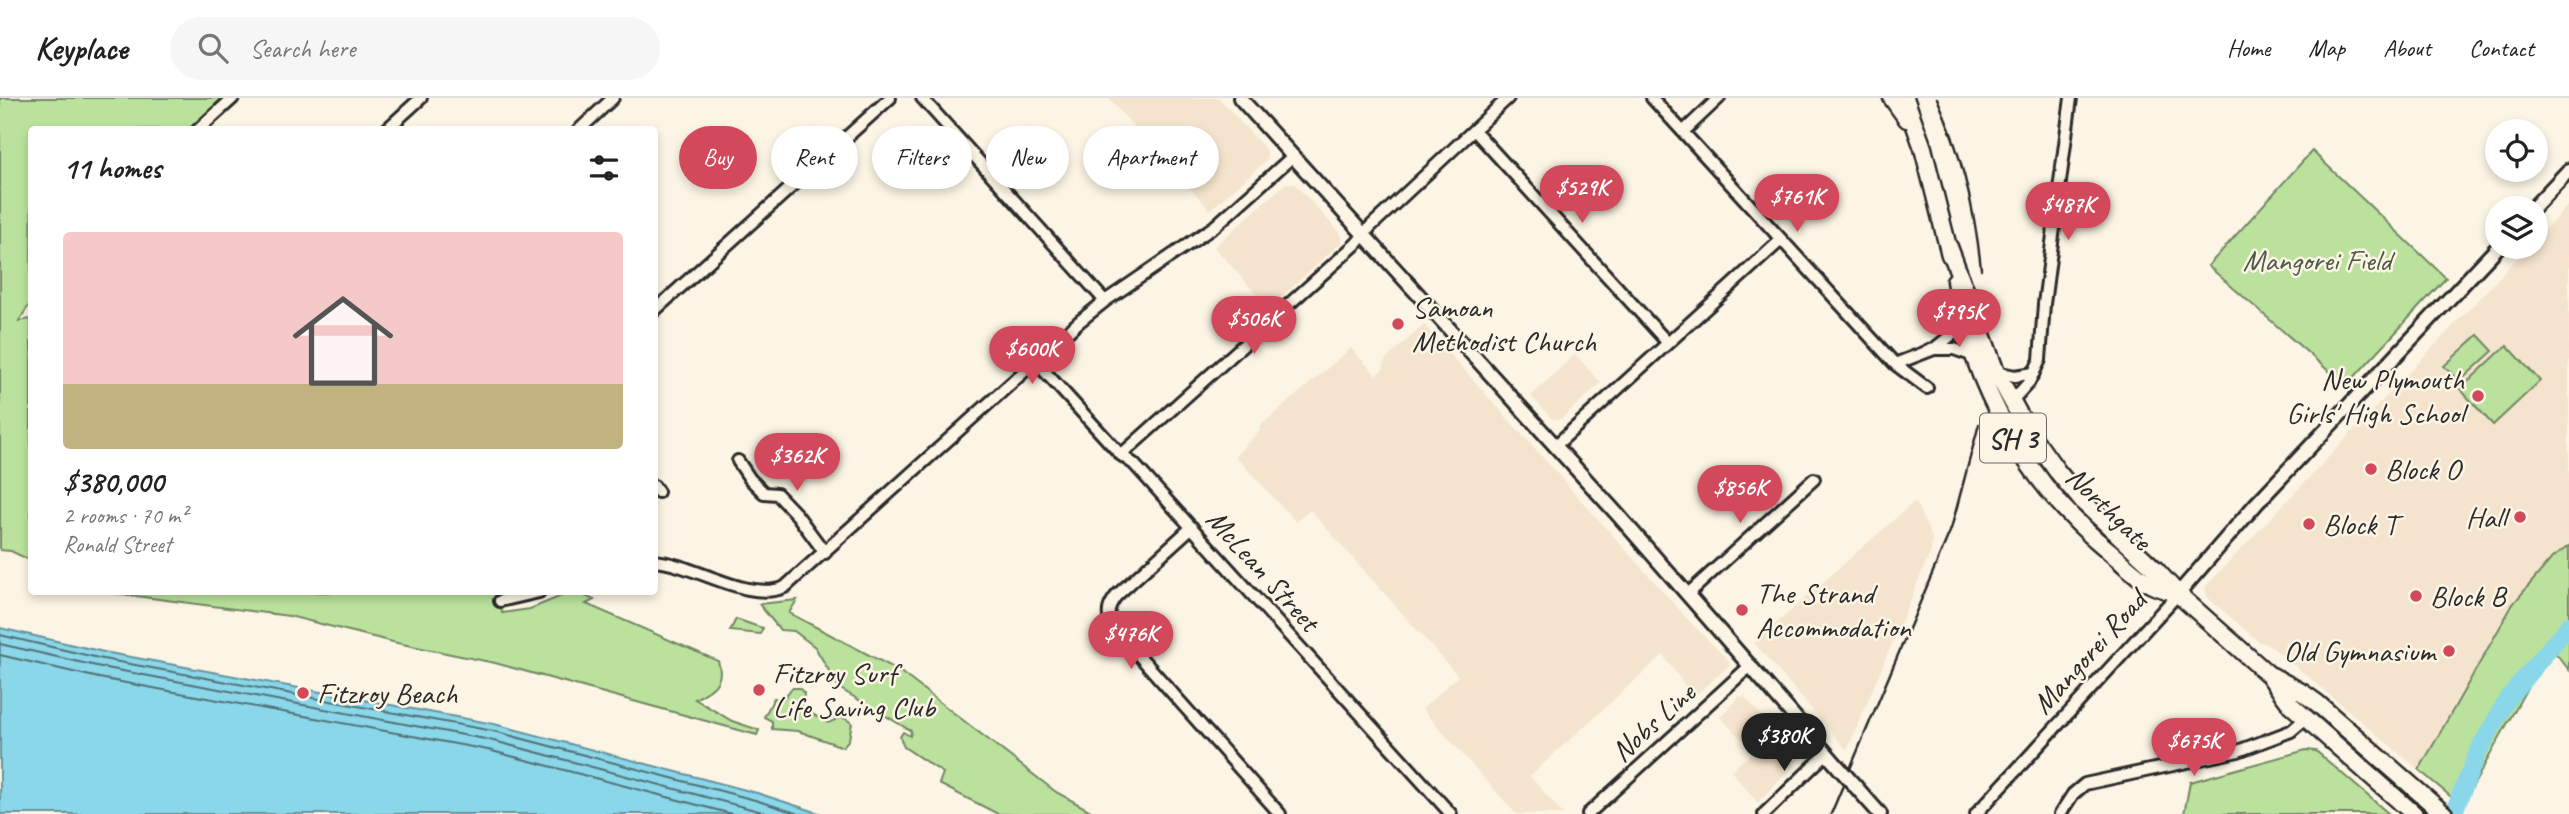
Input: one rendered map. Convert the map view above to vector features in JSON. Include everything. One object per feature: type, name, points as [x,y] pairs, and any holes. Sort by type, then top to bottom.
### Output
[{"type":"highway","points":[[1892,98],[1923,148]]},
{"type":"highway","name":"Northgate","points":[[1905,98],[1923,148],[1949,247],[1964,325],[1974,356],[2010,432],[2029,465],[2080,527],[2150,584],[2178,594]]},
{"type":"highway","name":"Northgate","points":[[1949,247],[1996,372],[2011,402],[2044,454],[2082,501],[2178,594],[2269,675],[2291,705],[2414,814]]},
{"type":"highway","name":"Northgate","points":[[2269,675],[2317,703],[2444,814]]},
{"type":"main road","points":[[1240,98],[1689,594],[1880,814]]},
{"type":"main road","points":[[2544,196],[2569,170]]},
{"type":"main road","name":"Mangorei Road","points":[[2178,594],[2256,504],[2487,259]]},
{"type":"street","points":[[202,126],[233,98]]},
{"type":"street","points":[[390,126],[421,98]]},
{"type":"street","points":[[583,126],[613,98]]},
{"type":"street","points":[[658,307],[890,98]]},
{"type":"street","points":[[922,98],[1105,301]]},
{"type":"street","points":[[1121,455],[1508,98]]},
{"type":"street","points":[[1652,98],[1895,364],[1927,388]]},
{"type":"street","points":[[1683,132],[1719,98]]},
{"type":"street","points":[[2011,402],[2029,382],[2040,360],[2044,304],[2071,98]]},
{"type":"street","points":[[1474,130],[1667,342]]},
{"type":"street","points":[[658,562],[677,564],[755,590],[775,592],[793,581],[1105,301],[1215,226],[1293,156]]},
{"type":"street","points":[[1555,446],[1781,240]]},
{"type":"street","points":[[1895,364],[1934,349],[1964,325]]},
{"type":"street","points":[[1934,349],[1954,349],[1974,356]]},
{"type":"street","name":"McLean Street","points":[[1036,362],[1121,455],[1134,464],[1192,527],[1451,814]]},
{"type":"street","points":[[1996,372],[2015,376],[2034,373]]},
{"type":"street","points":[[738,461],[764,493],[777,494],[797,515],[825,553]]},
{"type":"street","points":[[1689,594],[1814,479]]},
{"type":"street","points":[[1192,527],[1117,595],[1110,604],[1110,623],[1280,814]]},
{"type":"street","name":"Mangorei Road","points":[[1976,814],[2178,594]]},
{"type":"street","points":[[500,601],[526,595]]},
{"type":"street","name":"Nobs Line","points":[[1588,814],[1751,665]]},
{"type":"street","points":[[2060,814],[2073,794],[2085,784],[2238,751],[2291,732],[2306,718]]},
{"type":"street","points":[[1764,814],[1826,754]]},
{"type":"shaded area","points":[[1108,98],[1219,98],[1267,151],[1267,160],[1210,210],[1191,189],[1219,189],[1219,126],[1134,126]]},
{"type":"shaded area","points":[[1286,183],[1294,183],[1341,234],[1342,242],[1269,308],[1214,247]]},
{"type":"shaded area","name":"New Plymouth Girls' High School","points":[[2569,204],[2569,546],[2552,558],[2513,604],[2419,770],[2271,646],[2258,641],[2207,597],[2205,587],[2517,259],[2548,259],[2548,226]]},
{"type":"shaded area","points":[[1424,325],[1694,626],[1729,661],[1729,666],[1693,697],[1663,655],[1530,776],[1563,814],[1516,814],[1422,709],[1458,676],[1310,510],[1296,522],[1235,456],[1260,430],[1259,427],[1351,348],[1376,375],[1383,369],[1385,360]]},
{"type":"shaded area","points":[[1575,354],[1601,383],[1561,419],[1552,419],[1531,396]]},
{"type":"shaded area","points":[[1915,501],[1932,538],[1931,551],[1847,750],[1754,643]]},
{"type":"shaded area","points":[[1739,696],[1745,697],[1799,759],[1758,803],[1731,771],[1753,751],[1720,717]]},
{"type":"green space","points":[[0,98],[223,98],[192,126],[28,126],[28,307],[19,321],[28,320],[28,560],[11,551],[0,550]]},
{"type":"green space","name":"Mangorei Field","points":[[2312,151],[2446,278],[2346,386],[2208,266]]},
{"type":"green space","points":[[2478,335],[2493,351],[2459,382],[2444,366]]},
{"type":"green space","points":[[2507,345],[2540,381],[2493,425],[2460,389]]},
{"type":"green space","points":[[2569,546],[2569,670],[2550,646],[2462,806],[2419,770],[2513,604],[2552,558]]},
{"type":"green space","points":[[128,595],[504,595],[499,596],[502,613],[530,609],[564,595],[583,595],[594,600],[586,604],[718,661],[720,675],[716,685],[695,699],[732,721],[759,730],[757,735],[495,663],[397,643],[289,616]]},
{"type":"green space","points":[[797,600],[789,613],[898,670],[1056,792],[1096,814],[998,814],[939,784],[943,773],[904,747],[900,737],[903,732],[910,736],[911,731],[839,688],[815,647],[794,631],[780,630],[759,604]]},
{"type":"green space","points":[[736,619],[763,628],[760,634],[730,631]]},
{"type":"green space","points":[[792,688],[799,688],[804,693],[802,708],[828,723],[842,717],[852,723],[849,739],[843,747],[798,731],[772,729],[772,721],[764,717],[774,698],[782,700]]},
{"type":"green space","points":[[2306,750],[2316,751],[2389,814],[2184,814],[2190,782]]},
{"type":"water","points":[[0,628],[104,652],[494,724],[757,793],[822,814],[0,814]]},
{"type":"waterway","points":[[2453,814],[2478,752],[2508,698],[2569,625]]},
{"type":"railway","points":[[1937,98],[1966,181],[1981,269]]},
{"type":"railway","points":[[1831,814],[1951,529],[1979,424]]},
{"type":"place","name":"Samoan Methodist Church","points":[[1398,324]]},
{"type":"place","name":"New Plymouth Girls' High School","points":[[2478,396]]},
{"type":"place","name":"Block O","points":[[2371,469]]},
{"type":"place","name":"Hall","points":[[2520,517]]},
{"type":"place","name":"Block T","points":[[2309,524]]},
{"type":"place","name":"Block B","points":[[2416,596]]},
{"type":"place","name":"The Strand Accommodation","points":[[1742,610]]},
{"type":"place","name":"Old Gymnasium","points":[[2449,651]]},
{"type":"place","name":"Fitzroy Surf Life Saving Club","points":[[759,690]]},
{"type":"place","name":"Fitzroy Beach","points":[[303,693]]}]
